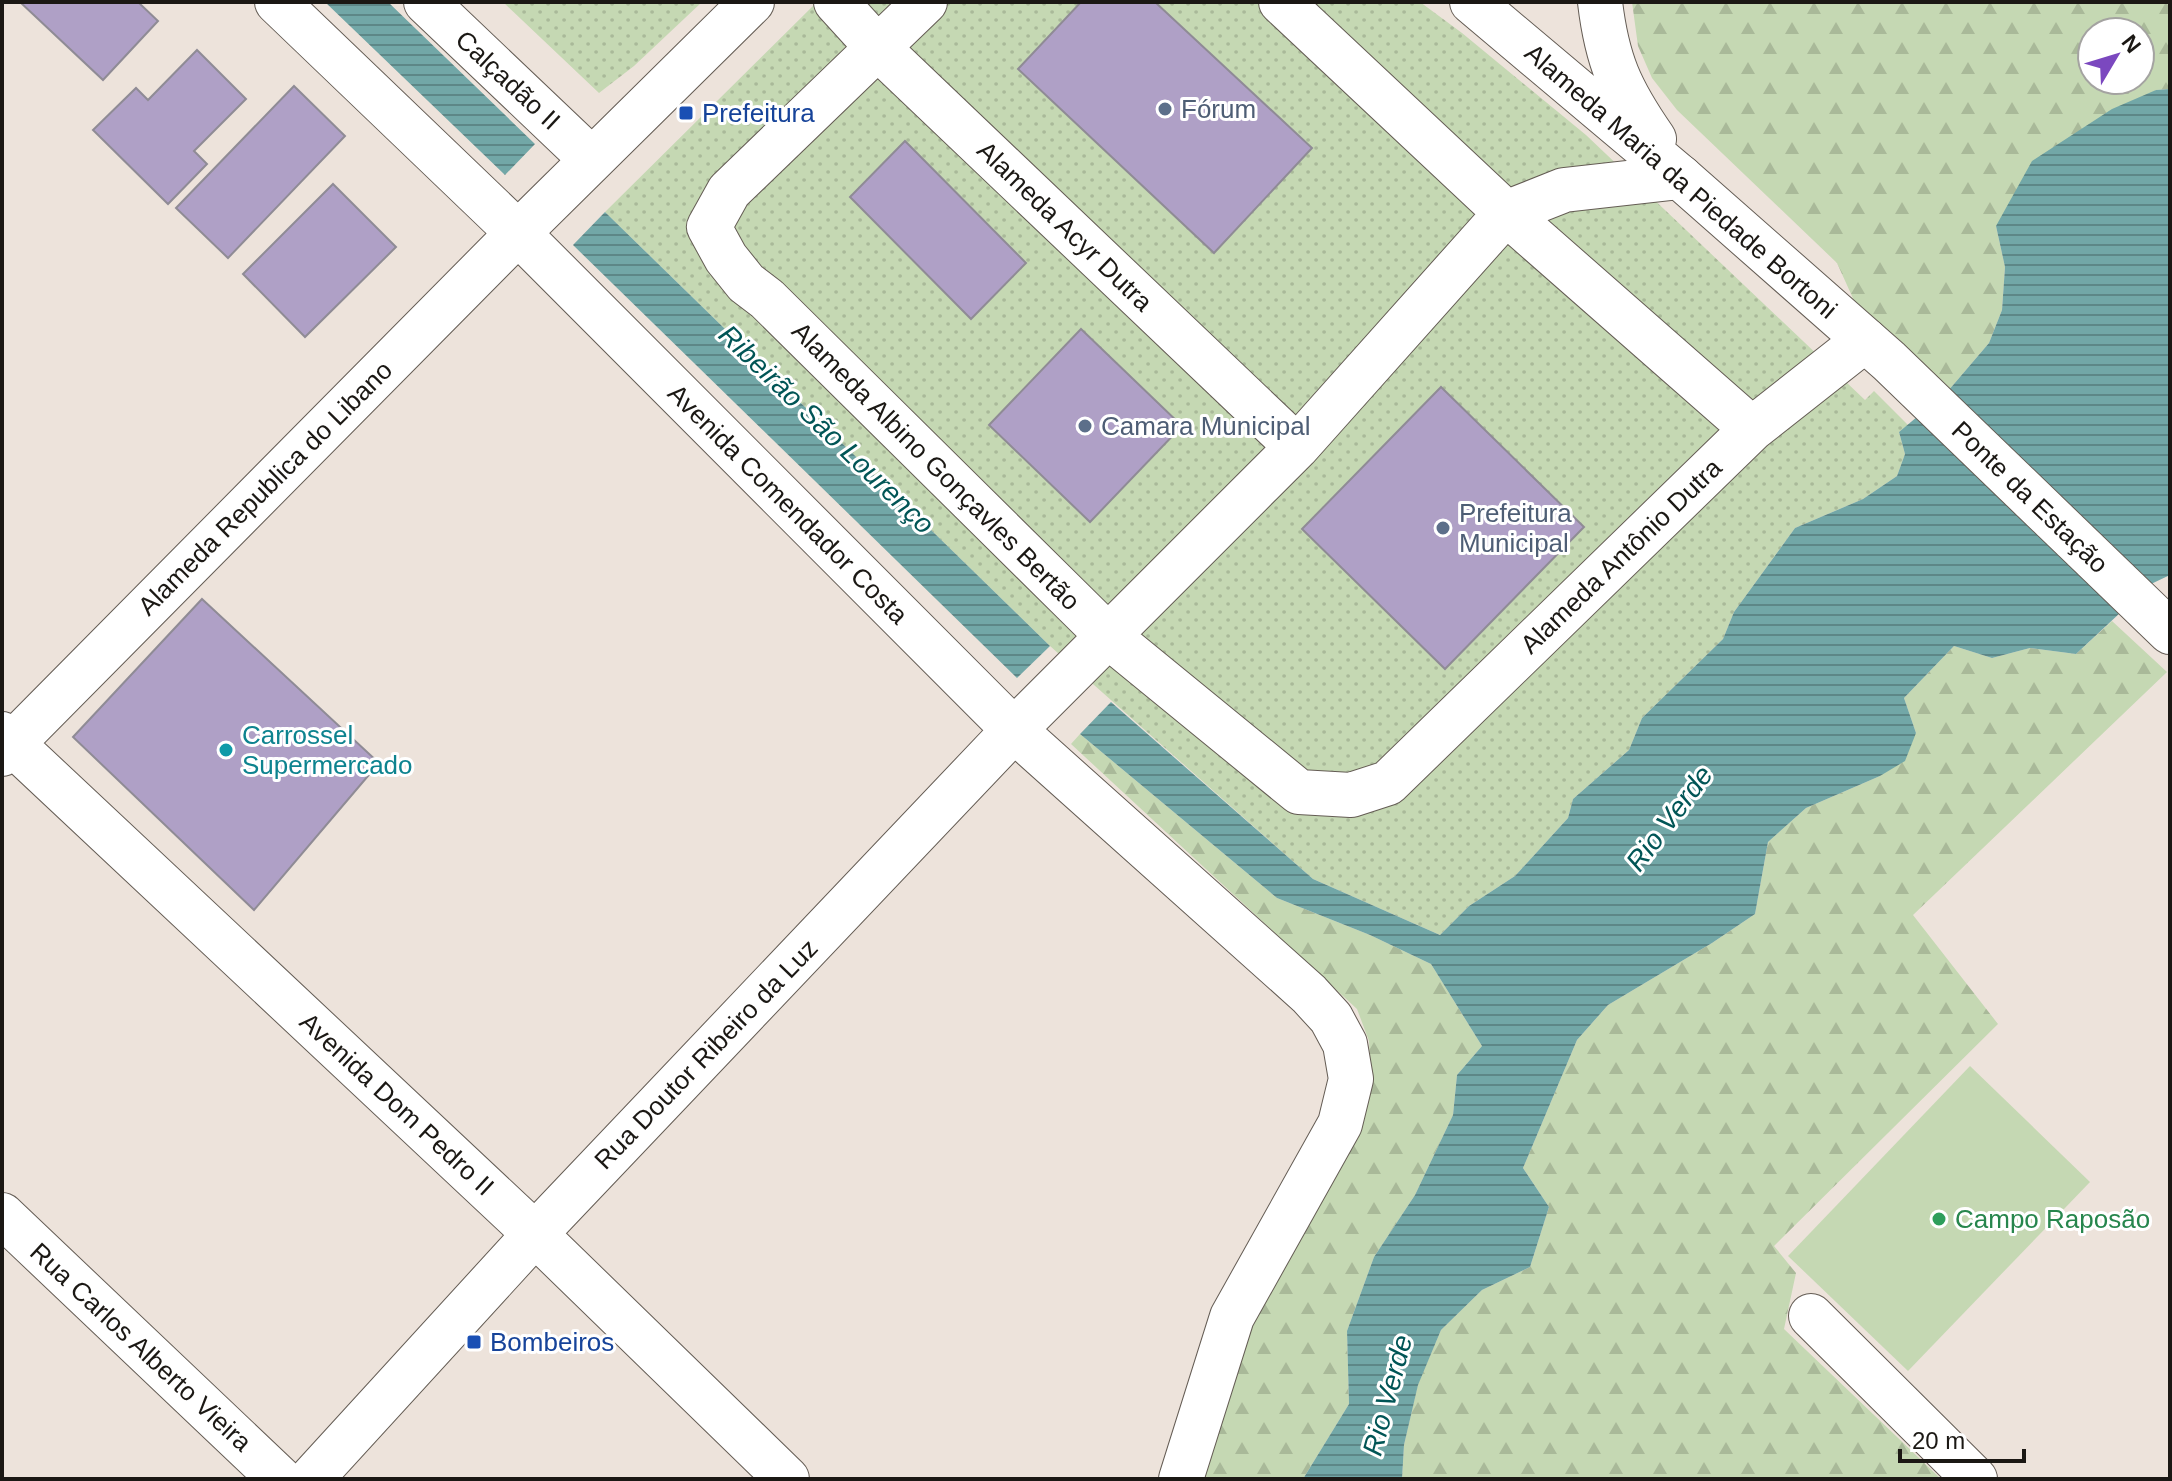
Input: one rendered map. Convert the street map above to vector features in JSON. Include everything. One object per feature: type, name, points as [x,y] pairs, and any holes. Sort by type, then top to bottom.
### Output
[{"type":"street","name":"Avenida Comendador Costa","points":[[277,2],[518,233],[1014,730],[1309,994],[1331,1018],[1345,1044],[1351,1079],[1340,1124],[1232,1317],[1181,1479]]},
{"type":"street","name":"Calçadão II","points":[[426,2],[591,159]]},
{"type":"street","name":"Alameda Republica do Libano","points":[[5,744],[752,2]]},
{"type":"street","name":"Alameda Acyr Dutra","points":[[836,2],[877,47],[1297,447]]},
{"type":"street","points":[[877,47],[925,2]]},
{"type":"street","points":[[1281,2],[1506,213],[1752,429]]},
{"type":"street","points":[[1472,2],[1508,2]]},
{"type":"street","name":"Alameda Maria da Piedade Bortoni","points":[[1472,2],[1680,177],[1877,351]]},
{"type":"street","points":[[1506,213],[1564,190],[1680,177],[1633,109],[1613,68],[1600,2]]},
{"type":"street","name":"Alameda Albino Gonçavles Bertão","points":[[877,47],[729,191],[709,227],[726,258],[746,283],[767,299],[1107,635],[1299,792],[1351,795],[1388,783]]},
{"type":"street","name":"Rua Doutor Ribeiro da Luz","points":[[311,1479],[535,1234],[1014,730],[1297,447],[1506,213]]},
{"type":"street","name":"Alameda Antônio Dutra","points":[[1388,783],[1752,429],[1877,351]]},
{"type":"street","name":"Ponte da Estação","points":[[1877,351],[2170,632]]},
{"type":"street","name":"Avenida Dom Pedro II","points":[[5,744],[535,1234],[787,1479]]},
{"type":"street","name":"Rua Carlos Alberto Vieira","points":[[2,1215],[280,1479]]},
{"type":"street","points":[[1811,1316],[1975,1479]]},
{"type":"green space","points":[[503,2],[702,2],[634,66],[599,93]]},
{"type":"green space","points":[[817,2],[1420,2],[1586,135],[1865,400],[1874,391],[1908,425],[1899,432],[1905,454],[1897,476],[1863,499],[1795,528],[1734,612],[1723,639],[1642,718],[1629,750],[1573,799],[1568,818],[1515,876],[1469,906],[1440,935],[1313,879],[1050,646],[605,212]]},
{"type":"green space","points":[[1632,2],[2170,2],[2170,89],[2156,90],[2156,16],[2076,16],[2076,96],[2149,96],[1996,226],[2005,267],[2002,310],[1989,343],[1948,391],[1856,305],[1837,263],[1677,110],[1652,78],[1638,46]]},
{"type":"green space","points":[[2112,621],[2167,672],[1913,915],[1998,1024],[1774,1246],[1796,1273],[1784,1329],[1941,1479],[1402,1479],[1404,1445],[1418,1384],[1441,1330],[1482,1290],[1530,1267],[1549,1207],[1523,1168],[1577,1040],[1608,1005],[1755,914],[1768,842],[1806,808],[1880,776],[1916,733],[1904,698],[1954,646],[1992,658],[2030,648],[2076,654]]},
{"type":"green space","points":[[1080,734],[1277,898],[1370,935],[1431,964],[1482,1046],[1457,1075],[1453,1115],[1415,1195],[1374,1257],[1347,1331],[1349,1404],[1303,1479],[1198,1479],[1244,1328],[1371,1082],[1369,1041],[1357,1009],[1071,744]]},
{"type":"green space","name":"Campo Raposão","points":[[1970,1066],[2090,1182],[1908,1371],[1788,1256]]},
{"type":"water","points":[[325,2],[388,2],[535,144],[505,175]]},
{"type":"water","name":"Rio Verde","points":[[2170,89],[2170,575],[2151,584],[2076,654],[2030,648],[1992,658],[1954,646],[1904,698],[1916,733],[1905,761],[1880,776],[1806,808],[1768,842],[1755,914],[1608,1005],[1577,1040],[1523,1168],[1549,1207],[1530,1267],[1482,1290],[1441,1330],[1418,1385],[1404,1445],[1402,1479],[1303,1479],[1349,1404],[1347,1331],[1374,1257],[1415,1195],[1453,1115],[1457,1075],[1482,1046],[1431,964],[1370,935],[1277,898],[1080,734],[1111,702],[1313,879],[1440,935],[1469,906],[1515,876],[1568,818],[1573,799],[1629,750],[1642,718],[1723,639],[1734,612],[1795,528],[1863,499],[1897,476],[1905,454],[1899,432],[1948,391],[1989,343],[2002,310],[2005,267],[1996,226],[2032,161],[2112,109],[2142,96],[2156,96],[2156,90]]},
{"type":"water","name":"Ribeirão São Lourenço","points":[[605,212],[1050,646],[1017,678],[573,245]]},
{"type":"building","points":[[20,2],[138,2],[158,21],[103,80]]},
{"type":"building","name":"Fórum","points":[[1081,2],[1155,2],[1312,148],[1214,253],[1018,69]]},
{"type":"building","points":[[197,50],[246,99],[194,151],[207,164],[168,204],[93,130],[136,88],[148,100]]},
{"type":"building","points":[[294,86],[345,136],[228,258],[176,208]]},
{"type":"building","points":[[905,141],[1026,263],[971,319],[850,197]]},
{"type":"building","points":[[333,184],[396,247],[305,337],[243,274]]},
{"type":"building","name":"Camara Municipal","points":[[1081,329],[1182,426],[1090,522],[989,425]]},
{"type":"building","name":"Prefeitura Municipal","points":[[1441,387],[1584,527],[1445,669],[1302,529]]},
{"type":"building","name":"Carrossel Supermercado","points":[[202,599],[379,763],[254,910],[73,737]]},
{"type":"place","name":"Fórum","points":[[1165,109]]},
{"type":"place","name":"Prefeitura","points":[[686,113]]},
{"type":"place","name":"Camara Municipal","points":[[1085,426]]},
{"type":"place","name":"Prefeitura Municipal","points":[[1443,528]]},
{"type":"place","name":"Carrossel Supermercado","points":[[226,750]]},
{"type":"place","name":"Campo Raposão","points":[[1939,1219]]},
{"type":"place","name":"Bombeiros","points":[[474,1342]]}]
